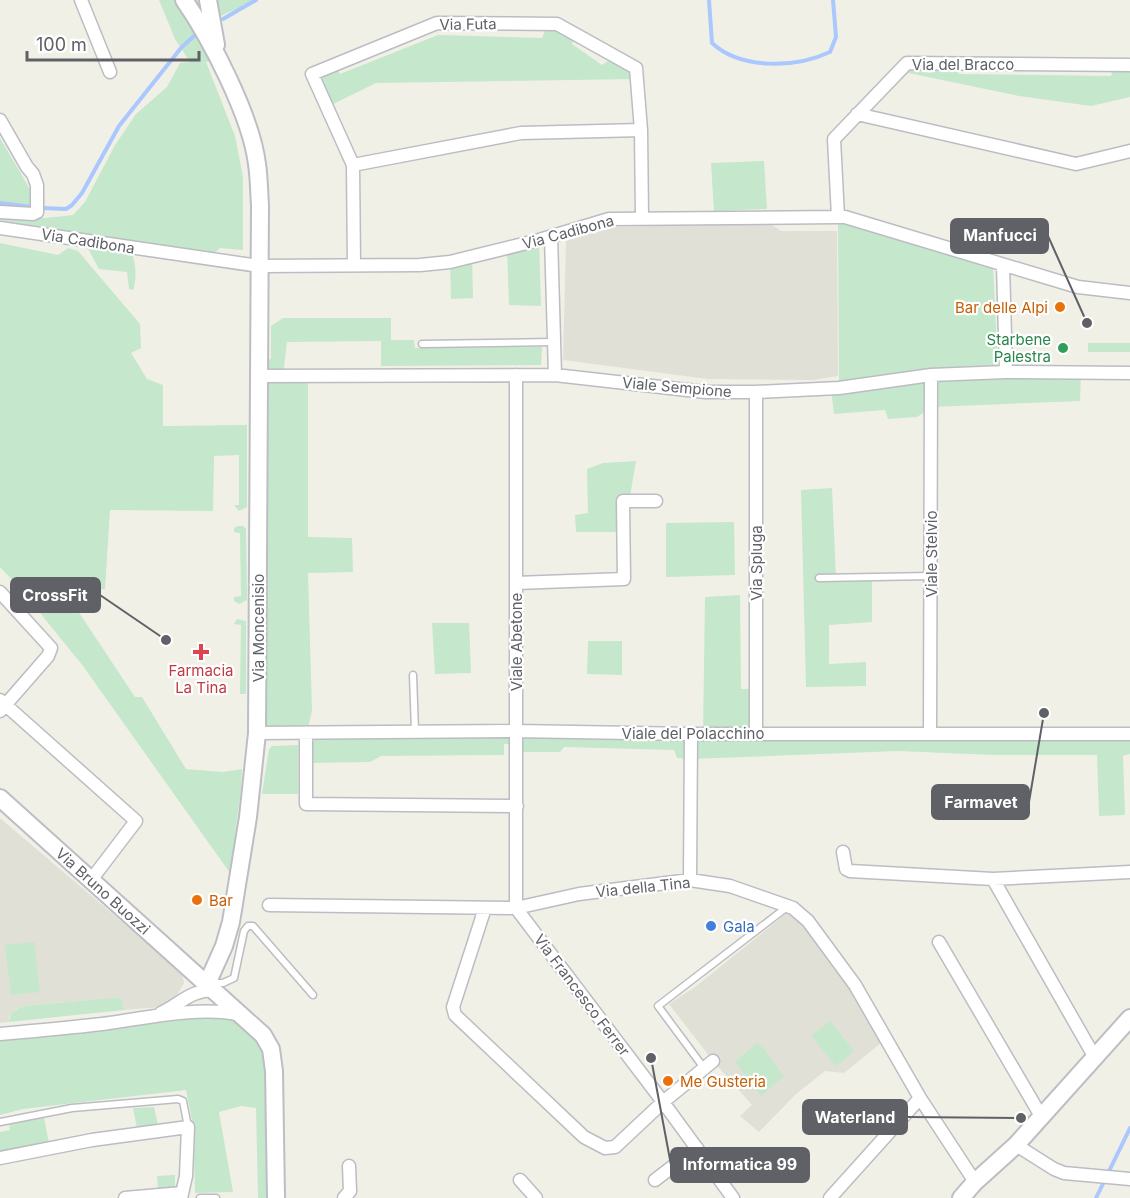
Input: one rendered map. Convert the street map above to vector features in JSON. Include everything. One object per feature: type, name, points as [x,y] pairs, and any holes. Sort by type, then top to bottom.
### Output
[{"type":"main road","points":[[184,0],[219,61]]},
{"type":"main road","points":[[208,0],[219,61]]},
{"type":"main road","name":"Via Moncenisio","points":[[206,983],[224,946],[231,922],[248,817],[257,733],[260,205],[257,164],[248,129],[219,61]]},
{"type":"main road","name":"Via Bruno Buozzi","points":[[0,798],[263,1035],[271,1049],[274,1071],[276,1198]]},
{"type":"main road","points":[[961,1198],[975,1182],[1016,1145],[1130,1018]]},
{"type":"street","points":[[81,0],[110,72]]},
{"type":"street","name":"Via Futa","points":[[354,265],[353,165],[312,74],[437,23],[557,24],[636,68],[641,130],[642,218]]},
{"type":"street","name":"Via del Bracco","points":[[838,216],[834,139],[907,63],[1130,65]]},
{"type":"street","points":[[857,114],[1076,164],[1130,151]]},
{"type":"street","points":[[0,120],[33,174],[38,199],[37,212],[33,214],[0,212]]},
{"type":"street","points":[[353,165],[521,133],[641,130]]},
{"type":"street","name":"Via Cadibona","points":[[0,228],[259,266],[420,265],[450,262],[550,236],[600,220],[838,216],[1078,287],[1130,293]]},
{"type":"street","points":[[550,236],[555,375]]},
{"type":"street","points":[[1003,265],[1006,372]]},
{"type":"street","name":"Viale Sempione","points":[[259,376],[555,375],[705,392],[756,392],[838,388],[931,375],[1006,372],[1130,373]]},
{"type":"street","name":"Viale Abetone","points":[[516,375],[516,908]]},
{"type":"street","name":"Viale Stelvio","points":[[930,733],[931,375]]},
{"type":"street","name":"Via Spluga","points":[[756,392],[756,733]]},
{"type":"street","points":[[516,583],[624,579],[624,501],[656,501]]},
{"type":"street","points":[[0,592],[51,648],[48,656],[2,705],[136,821],[91,880]]},
{"type":"street","name":"Viale del Polacchino","points":[[257,733],[516,731],[691,734],[1130,734]]},
{"type":"street","points":[[306,733],[306,804],[517,806]]},
{"type":"street","points":[[690,880],[691,734]]},
{"type":"street","points":[[843,852],[846,868],[850,871],[993,879],[1130,872]]},
{"type":"street","points":[[993,879],[1094,1056]]},
{"type":"street","name":"Via della Tina","points":[[269,905],[516,908],[579,894],[690,880],[730,886],[788,906],[808,921],[855,985],[920,1098],[975,1182]]},
{"type":"street","points":[[485,908],[453,1007],[455,1015],[584,1137],[604,1148],[615,1146],[708,1065]]},
{"type":"street","name":"Via Francesco Ferrer","points":[[516,908],[733,1198]]},
{"type":"street","points":[[939,942],[1041,1116]]},
{"type":"street","points":[[188,995],[195,982],[206,983]]},
{"type":"street","points":[[151,1017],[171,1009],[206,983]]},
{"type":"street","points":[[196,1012],[208,1001],[206,983]]},
{"type":"street","points":[[0,1034],[196,1012],[217,1011],[244,1016]]},
{"type":"street","points":[[830,1198],[920,1098]]},
{"type":"street","points":[[0,1158],[92,1140],[188,1127],[186,1176],[182,1195],[125,1198]]},
{"type":"street","points":[[1016,1145],[1064,1173],[1125,1179]]},
{"type":"street","points":[[655,1180],[697,1148]]},
{"type":"street","points":[[344,1198],[350,1191],[350,1166]]},
{"type":"street","points":[[520,1180],[536,1198]]},
{"type":"lane","points":[[422,344],[553,342]]},
{"type":"lane","points":[[819,578],[931,576]]},
{"type":"lane","points":[[413,675],[415,731]]},
{"type":"lane","points":[[708,1065],[658,1006],[788,906]]},
{"type":"lane","points":[[206,983],[223,982],[234,978],[244,930],[248,926],[253,926],[313,995]]},
{"type":"lane","points":[[0,1122],[72,1108],[178,1099],[185,1104],[188,1127]]},
{"type":"lane","points":[[200,1198],[216,1198]]},
{"type":"shaded area","points":[[769,223],[781,231],[837,231],[838,376],[813,380],[708,379],[563,360],[566,241],[613,227]]},
{"type":"shaded area","points":[[0,818],[182,973],[184,983],[176,997],[161,1007],[124,1010],[121,997],[24,1006],[16,1009],[9,1017],[9,1022],[0,1023]]},
{"type":"shaded area","points":[[793,908],[808,921],[886,1039],[844,1073],[825,1071],[796,1094],[759,1132],[740,1116],[752,1105],[713,1061],[669,1004],[695,987]]},
{"type":"green space","points":[[159,0],[257,0],[211,20],[219,61],[206,62],[235,136],[243,177],[243,250],[220,248],[212,255],[0,220],[0,215],[46,218],[73,215],[85,202],[115,145],[136,114],[167,87],[180,63],[190,62],[175,39]]},
{"type":"green space","points":[[548,24],[576,35],[572,44],[602,65],[615,56],[636,68],[636,79],[376,83],[327,107],[312,74],[335,64],[340,74],[438,35],[542,38]]},
{"type":"green space","points":[[907,63],[959,63],[959,74],[1111,76],[1114,65],[1130,65],[1130,97],[1091,106],[1019,96],[899,71]]},
{"type":"green space","points":[[0,138],[31,191],[30,208],[24,210],[0,208]]},
{"type":"green space","points":[[764,161],[767,209],[714,211],[711,163]]},
{"type":"green space","points":[[838,217],[993,262],[998,372],[1081,373],[1080,401],[932,407],[917,417],[888,419],[885,410],[834,414],[831,388],[839,387]]},
{"type":"green space","points":[[539,240],[541,306],[509,305],[507,248]]},
{"type":"green space","points":[[0,243],[58,255],[68,248],[78,251],[140,324],[141,348],[131,353],[147,379],[163,385],[163,426],[247,425],[247,507],[239,511],[234,505],[239,505],[239,455],[214,456],[213,511],[110,510],[105,589],[64,590],[135,697],[142,697],[186,769],[223,772],[242,769],[230,873],[83,666],[0,567]]},
{"type":"green space","points":[[88,249],[132,254],[136,272],[133,290],[129,289],[127,272],[99,269]]},
{"type":"green space","points":[[472,257],[473,298],[451,299],[450,262]]},
{"type":"green space","points":[[283,318],[391,318],[391,340],[414,340],[415,348],[542,347],[541,365],[381,366],[381,341],[287,342],[283,375],[308,376],[308,537],[352,538],[353,572],[308,573],[312,711],[307,732],[703,734],[705,597],[740,595],[741,689],[756,689],[756,733],[1130,734],[1130,754],[1123,756],[1125,815],[1099,816],[1097,755],[994,755],[898,751],[691,759],[677,758],[674,750],[564,747],[560,752],[516,752],[515,744],[504,744],[504,755],[381,756],[370,762],[306,763],[306,733],[257,733],[259,362],[271,359],[271,326]]},
{"type":"green space","points":[[1088,343],[1130,343],[1130,352],[1088,352]]},
{"type":"green space","points":[[636,461],[624,532],[576,532],[575,515],[588,513],[587,469],[603,463]]},
{"type":"green space","points":[[832,488],[836,578],[872,577],[872,622],[829,625],[829,664],[866,662],[866,686],[806,687],[801,490]]},
{"type":"green space","points":[[734,522],[735,575],[666,577],[666,523]]},
{"type":"green space","points":[[238,526],[246,529],[247,600],[239,604],[234,601],[234,597],[241,596],[240,533],[234,532],[234,528]]},
{"type":"green space","points":[[237,619],[246,621],[246,694],[240,694],[241,625],[234,624]]},
{"type":"green space","points":[[432,623],[469,623],[471,673],[435,674]]},
{"type":"green space","points":[[588,641],[622,641],[622,675],[587,674]]},
{"type":"green space","points":[[298,745],[298,794],[262,794],[269,749],[272,746]]},
{"type":"green space","points":[[34,942],[40,992],[11,995],[5,945]]},
{"type":"green space","points":[[121,997],[124,1010],[9,1022],[14,1011],[24,1006]]},
{"type":"green space","points":[[222,1016],[234,1018],[263,1047],[269,1072],[271,1198],[258,1198],[256,1108],[241,1106],[219,1112],[233,1192],[195,1193],[193,1125],[186,1090],[23,1109],[0,1115],[0,1040]]},
{"type":"green space","points":[[830,1021],[854,1051],[836,1066],[811,1036]]},
{"type":"green space","points":[[757,1043],[784,1076],[761,1096],[735,1062]]},
{"type":"green space","points":[[154,1107],[158,1125],[137,1128],[133,1108]]},
{"type":"green space","points":[[44,1118],[49,1143],[0,1153],[0,1132],[10,1130],[9,1124]]},
{"type":"green space","points":[[175,1175],[175,1190],[158,1190],[157,1176]]},
{"type":"waterway","points":[[223,19],[256,0]]},
{"type":"waterway","points":[[709,0],[712,43],[738,58],[769,64],[801,61],[830,52],[836,37],[833,0]]},
{"type":"waterway","points":[[42,208],[66,209],[72,205],[82,193],[119,126],[181,48],[194,36]]},
{"type":"waterway","points":[[0,203],[32,207]]},
{"type":"waterway","points":[[1096,1198],[1130,1128]]},
{"type":"place","name":"Bar delle Alpi","points":[[1060,307]]},
{"type":"place","name":"Manfucci","points":[[1087,323]]},
{"type":"place","name":"Starbene Palestra","points":[[1063,348]]},
{"type":"place","name":"CrossFit","points":[[166,640]]},
{"type":"place","name":"Farmacia La Tina","points":[[201,652]]},
{"type":"place","name":"Farmavet","points":[[1044,713]]},
{"type":"place","name":"Bar","points":[[197,900]]},
{"type":"place","name":"Gala","points":[[711,926]]},
{"type":"place","name":"Informatica 99","points":[[651,1058]]},
{"type":"place","name":"Me Gusteria","points":[[668,1081]]},
{"type":"place","name":"Waterland","points":[[1021,1118]]}]
